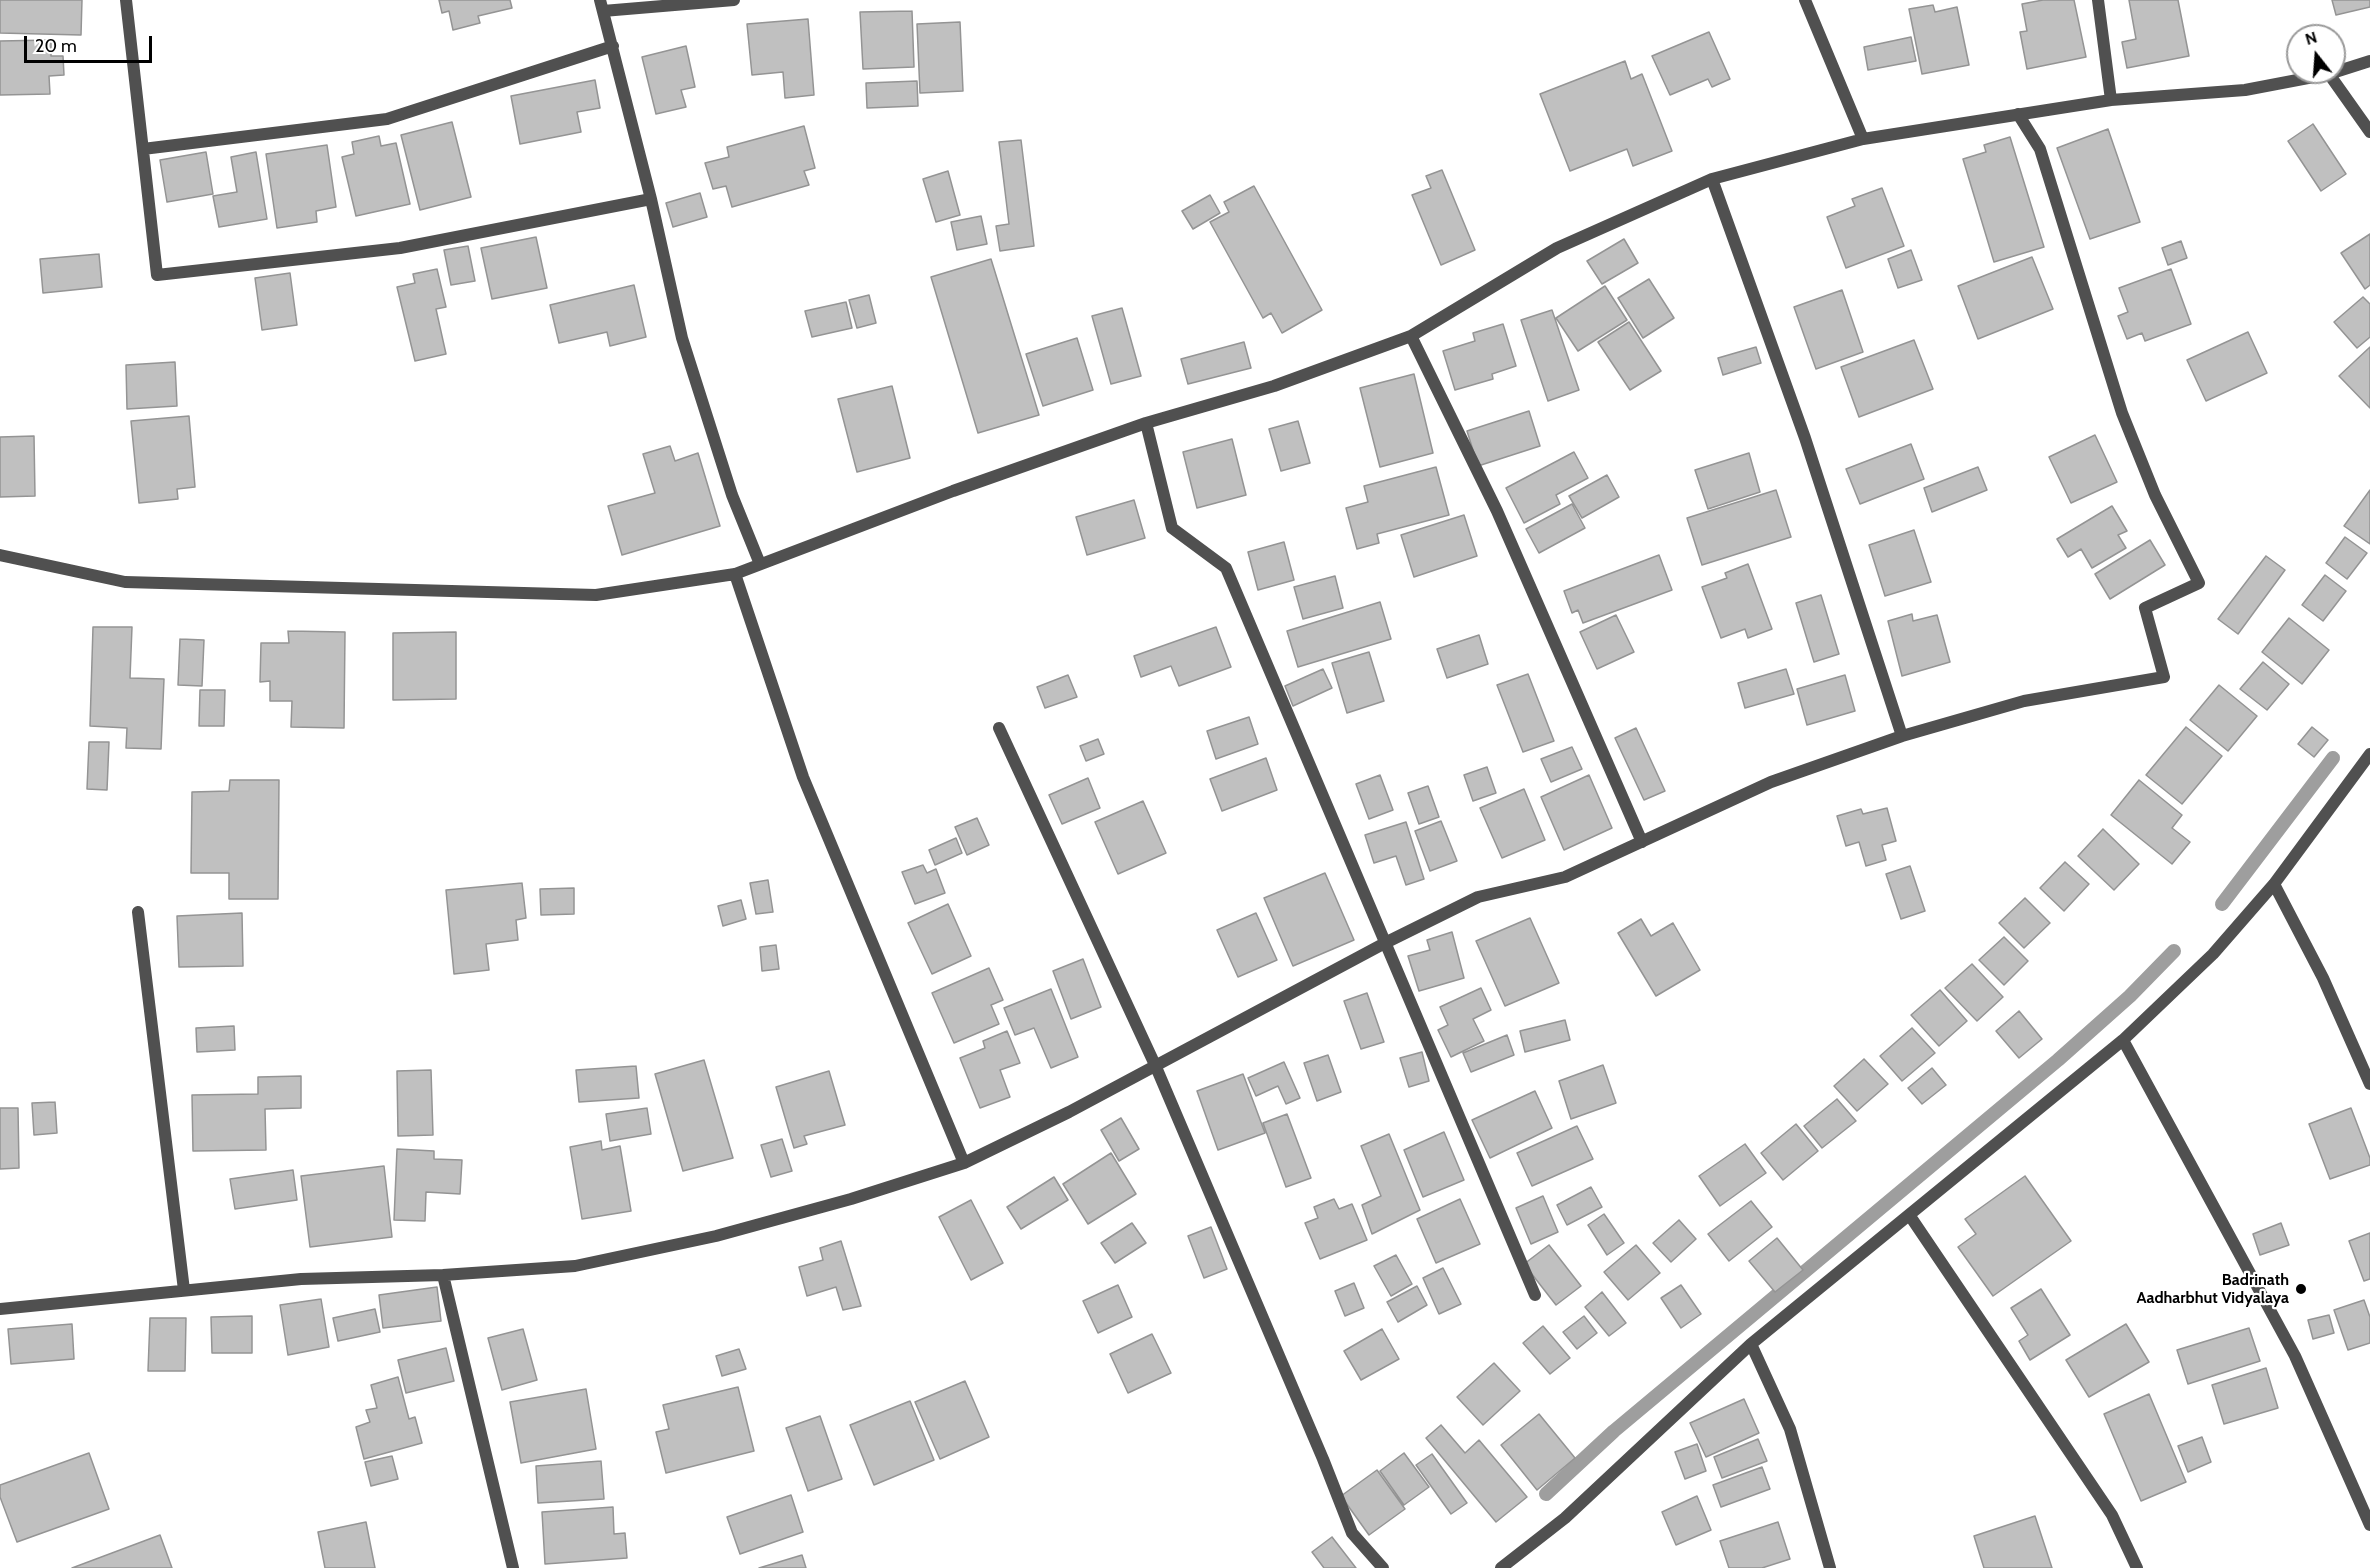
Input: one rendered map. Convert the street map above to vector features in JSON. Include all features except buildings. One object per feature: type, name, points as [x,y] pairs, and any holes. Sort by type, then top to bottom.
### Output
[{"type":"street","points":[[126,0],[157,275],[400,248],[651,199]]},
{"type":"street","points":[[734,0],[601,6],[651,199],[682,338],[732,495],[760,564]]},
{"type":"street","points":[[1805,0],[1863,139]]},
{"type":"street","points":[[2097,0],[2111,100]]},
{"type":"street","points":[[143,149],[387,119],[613,46]]},
{"type":"street","points":[[2346,69],[2370,61]]},
{"type":"street","points":[[0,555],[125,582],[525,594],[596,595],[735,574],[953,491],[1146,423],[1274,386],[1411,336],[1557,248],[1712,179],[1863,139],[2111,100],[2245,90],[2286,82]]},
{"type":"street","points":[[2336,84],[2370,132]]},
{"type":"street","points":[[0,1309],[301,1280],[443,1275],[575,1266],[716,1236],[850,1199],[964,1163],[1156,1067],[1384,943],[1478,897],[1565,877],[1771,782],[1902,736],[2024,701],[2163,677],[2145,608],[2199,583],[2155,495],[2122,413],[2040,149],[2018,114]]},
{"type":"street","points":[[1712,179],[1805,438],[1902,736]]},
{"type":"street","points":[[1411,336],[1497,511],[1642,842]]},
{"type":"street","points":[[1146,423],[1172,528],[1226,568],[1535,1295]]},
{"type":"street","points":[[735,574],[803,777],[964,1163]]},
{"type":"street","points":[[999,728],[1156,1067],[1323,1459],[1352,1533],[1383,1568]]},
{"type":"street","points":[[1501,1568],[1565,1518],[1751,1344],[2123,1040],[2213,954],[2274,884],[2370,754]]},
{"type":"street","points":[[2274,884],[2323,978],[2370,1083]]},
{"type":"street","points":[[138,912],[184,1290]]},
{"type":"street","points":[[2123,1040],[2295,1356],[2370,1525]]},
{"type":"street","points":[[1910,1216],[2112,1515],[2138,1568]]},
{"type":"street","points":[[443,1275],[513,1568]]},
{"type":"street","points":[[1751,1344],[1790,1429],[1830,1568]]},
{"type":"waterway","points":[[2222,904],[2333,758]]},
{"type":"waterway","points":[[1546,1494],[1614,1431],[2058,1060],[2130,996],[2174,951]]},
{"type":"place","name":"Badrinath Aadharbhut Vidyalaya","points":[[2301,1289]]}]
